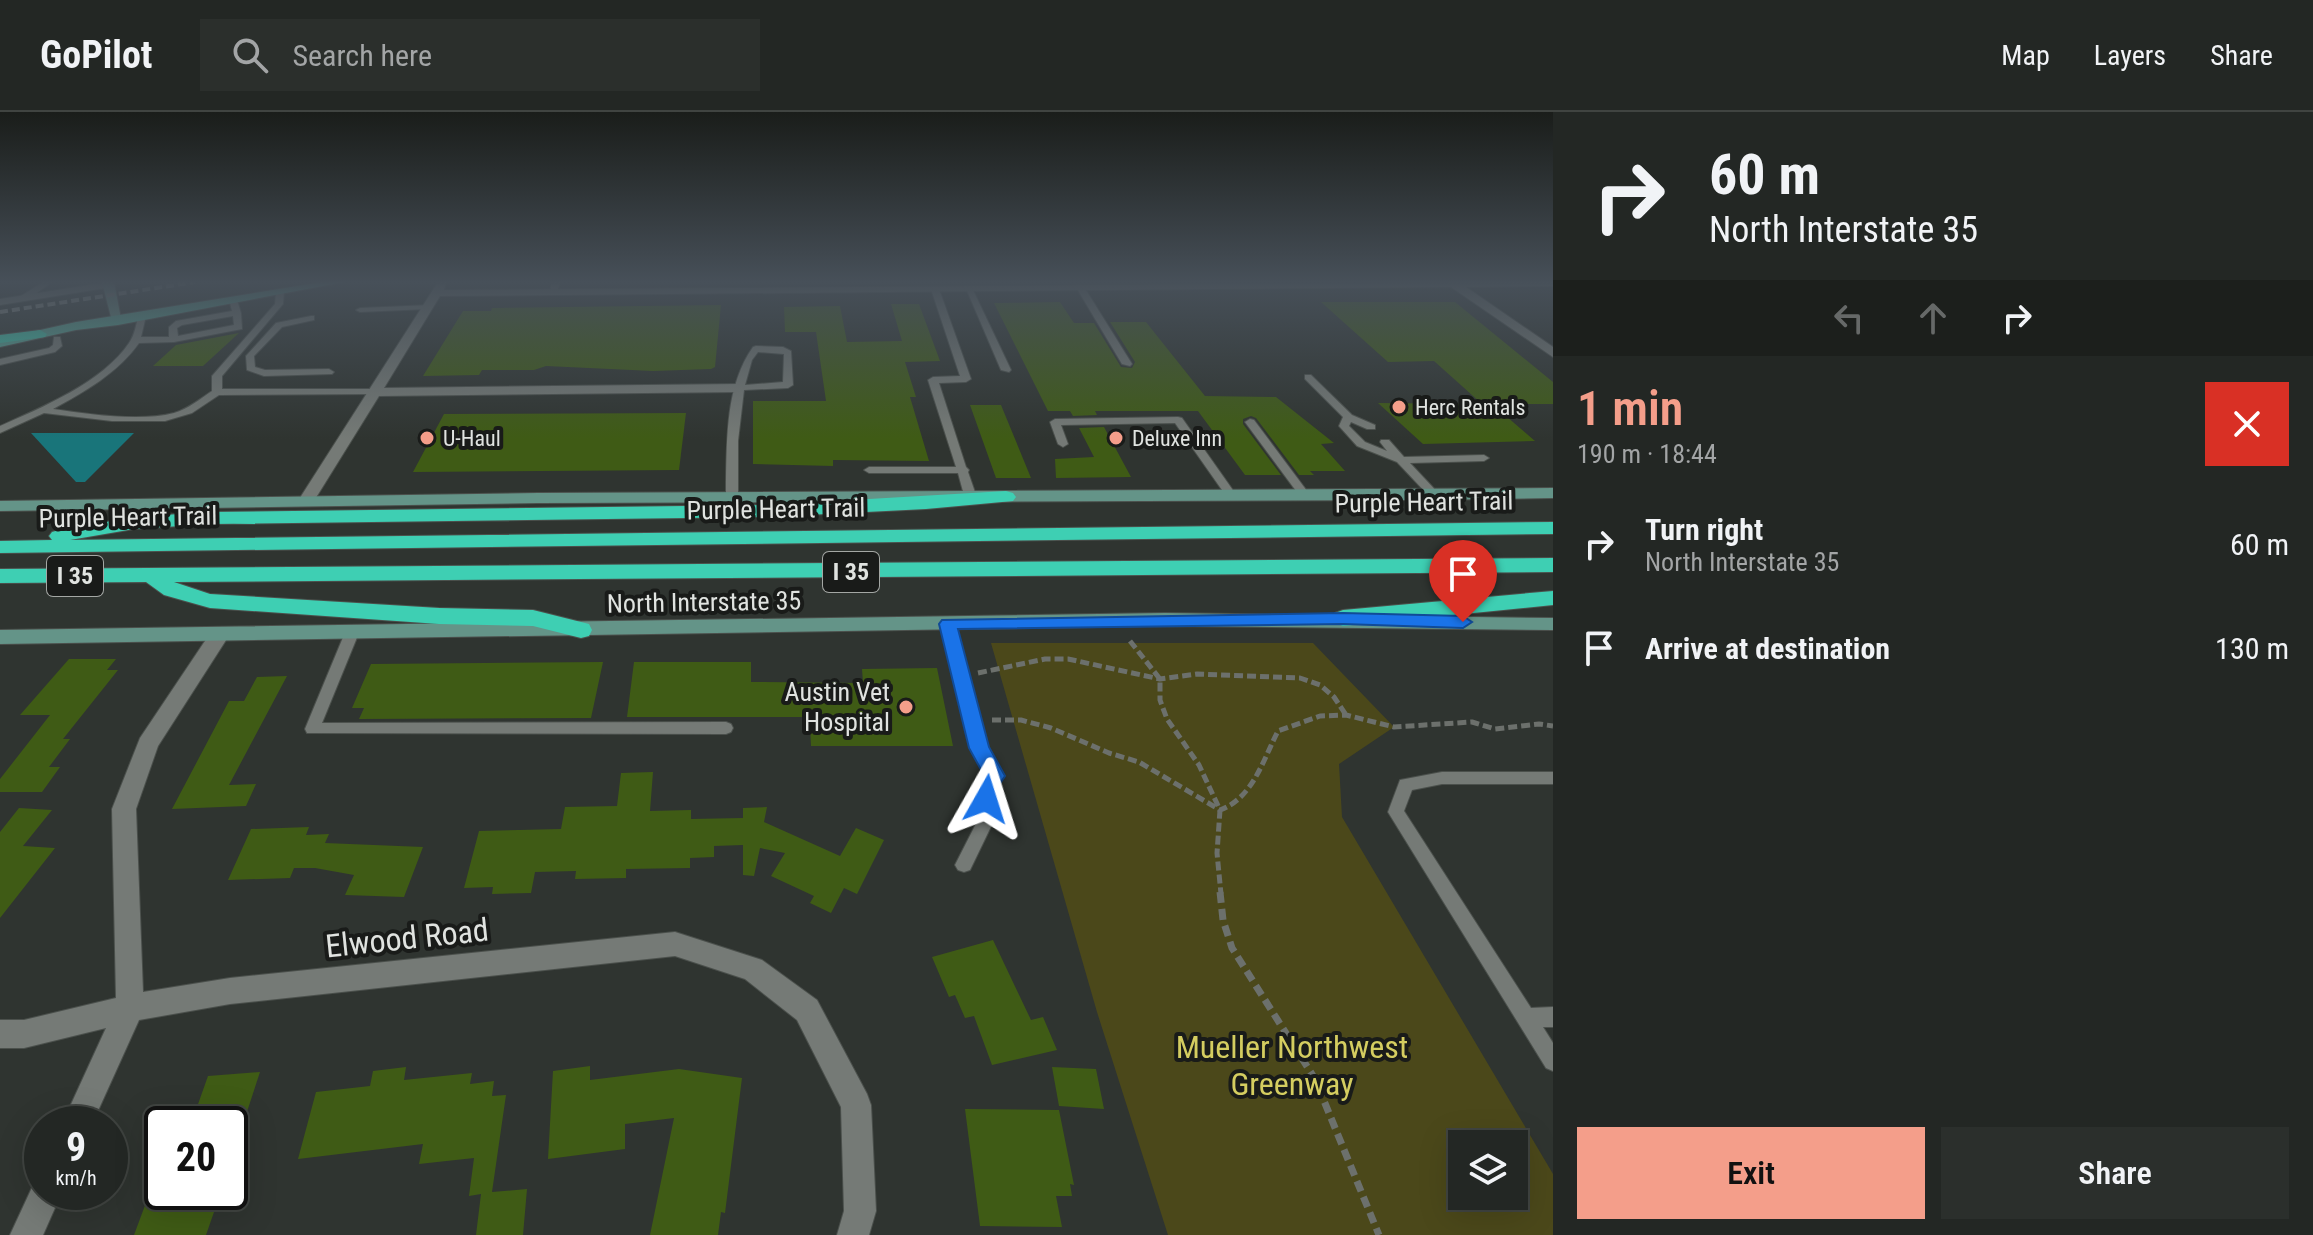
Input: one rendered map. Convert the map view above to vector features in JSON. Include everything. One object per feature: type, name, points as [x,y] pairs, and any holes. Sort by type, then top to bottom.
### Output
[{"type":"highway","points":[[0,341],[38,334]]},
{"type":"highway","points":[[7,547],[93,528],[181,521],[385,515],[810,510],[908,506],[1006,497]]},
{"type":"highway","name":"Purple Heart Trail","points":[[7,547],[1553,528]]},
{"type":"highway","name":"I 35","points":[[0,576],[1553,565]]},
{"type":"highway","points":[[150,576],[172,590],[210,601],[338,611],[533,618],[581,630]]},
{"type":"highway","points":[[1343,618],[1553,598]]},
{"type":"main road","points":[[0,354],[73,334]]},
{"type":"main road","points":[[0,506],[970,495],[1233,498],[1553,493]]},
{"type":"main road","points":[[0,498],[34,506]]},
{"type":"main road","name":"North Interstate 35","points":[[0,637],[218,637],[1343,618],[1553,624]]},
{"type":"street","points":[[306,501],[410,334]]},
{"type":"street","points":[[1527,334],[1553,353]]},
{"type":"street","points":[[374,392],[738,388]]},
{"type":"street","points":[[85,1106],[130,1008],[124,809],[148,744],[218,637]]},
{"type":"street","name":"Elwood Road","points":[[0,1034],[24,1034],[130,1008],[230,991],[675,944],[753,969],[807,1010],[856,1105],[860,1211],[853,1235]]},
{"type":"street","points":[[26,1235],[38,1210]]},
{"type":"lane","points":[[0,430],[44,410],[115,363],[137,334]]},
{"type":"lane","points":[[174,334],[174,339]]},
{"type":"lane","points":[[136,340],[174,339],[183,334]]},
{"type":"lane","points":[[217,392],[217,376],[253,334]]},
{"type":"lane","points":[[271,334],[248,362],[255,372],[329,372]]},
{"type":"lane","points":[[951,334],[966,379],[933,380],[970,495]]},
{"type":"lane","points":[[992,334],[1006,370]]},
{"type":"lane","points":[[1112,334],[1127,364]]},
{"type":"lane","points":[[0,362],[52,350],[58,346],[57,339]]},
{"type":"lane","points":[[732,497],[731,462],[738,388],[751,352],[756,349],[788,353],[788,385],[738,388]]},
{"type":"lane","points":[[1308,377],[1348,417],[1371,427]]},
{"type":"lane","points":[[44,410],[80,417],[175,416],[198,406],[217,392],[374,392]]},
{"type":"lane","points":[[1348,417],[1344,426],[1361,444],[1401,460],[1484,458]]},
{"type":"lane","points":[[1063,444],[1055,422],[1178,420],[1233,498]]},
{"type":"lane","points":[[1250,422],[1306,497]]},
{"type":"lane","points":[[1385,442],[1434,495]]},
{"type":"lane","points":[[869,470],[964,470]]},
{"type":"lane","points":[[948,624],[979,748],[995,776],[985,790],[991,810],[964,865]]},
{"type":"lane","points":[[351,635],[312,729],[726,728]]},
{"type":"lane","points":[[1551,780],[1442,778],[1406,785],[1396,812],[1553,1061]]},
{"type":"lane","points":[[1526,1018],[1553,1017]]},
{"type":"path","points":[[1130,641],[1160,679],[1160,700],[1167,719],[1199,765],[1220,810],[1217,853],[1223,920],[1232,948],[1315,1079],[1379,1235]]},
{"type":"path","points":[[961,674],[989,672],[1045,659],[1068,659],[1160,679],[1197,674],[1300,678],[1320,685],[1334,697],[1346,715]]},
{"type":"path","points":[[972,721],[1021,720],[1051,728],[1139,762],[1220,810],[1231,808],[1242,799],[1278,731],[1320,716],[1346,715],[1394,727],[1472,722],[1495,729],[1539,724],[1553,726]]},
{"type":"green space","name":"Mueller Northwest Greenway","points":[[991,643],[1313,643],[1394,727],[1339,764],[1342,817],[1527,1130],[1448,1130],[1448,1210],[1528,1210],[1528,1132],[1553,1174],[1553,1235],[1168,1235],[1097,1012]]},
{"type":"water","points":[[31,433],[134,433],[85,482],[76,482]]},
{"type":"building","points":[[237,334],[203,366],[153,366],[176,345]]},
{"type":"building","points":[[449,334],[718,334],[715,367],[711,369],[653,371],[546,366],[534,370],[482,370],[479,375],[423,376]]},
{"type":"building","points":[[816,334],[846,334],[847,342],[902,341],[900,334],[930,334],[940,361],[905,362],[916,397],[910,397],[929,461],[833,460],[833,466],[753,464],[753,401],[826,401]]},
{"type":"building","points":[[1010,334],[1101,334],[1121,367],[1132,368],[1135,362],[1118,334],[1156,334],[1205,396],[1276,397],[1334,443],[1321,444],[1345,471],[1310,471],[1314,475],[1299,475],[1256,418],[1251,416],[1243,419],[1243,424],[1281,475],[1245,475],[1198,411],[1095,411],[1097,415],[1073,416],[1070,411],[1048,411]]},
{"type":"building","points":[[1357,334],[1495,334],[1553,382],[1553,404],[1482,404],[1434,361],[1388,362]]},
{"type":"building","points":[[1378,403],[1492,404],[1535,441],[1423,444]]},
{"type":"building","points":[[970,405],[1001,405],[1031,478],[996,478]]},
{"type":"building","points":[[686,413],[679,470],[413,472],[444,414]]},
{"type":"building","points":[[1104,427],[1131,477],[1056,478],[1055,459],[1094,457],[1079,428]]},
{"type":"building","points":[[69,659],[116,659],[107,670],[118,670],[63,739],[70,739],[49,767],[60,767],[42,792],[0,792],[0,779],[50,715],[20,715]]},
{"type":"building","points":[[603,662],[591,718],[359,719],[364,708],[352,708],[371,664]]},
{"type":"building","points":[[634,662],[751,662],[751,682],[863,683],[862,669],[937,668],[953,746],[811,746],[810,725],[806,725],[806,717],[627,717]]},
{"type":"building","points":[[287,676],[229,785],[256,784],[246,806],[172,809],[229,701],[244,701],[257,677]]},
{"type":"building","points":[[653,772],[650,811],[691,810],[691,819],[743,818],[743,808],[767,807],[764,822],[840,856],[856,828],[884,840],[857,894],[844,888],[831,913],[810,903],[814,896],[771,876],[785,853],[760,848],[754,876],[743,875],[743,845],[714,846],[714,857],[690,858],[690,868],[626,869],[626,878],[575,879],[576,871],[535,872],[531,893],[492,894],[493,887],[464,888],[479,831],[561,829],[565,807],[617,806],[621,773]]},
{"type":"building","points":[[19,808],[52,810],[23,846],[55,848],[0,918],[0,832]]},
{"type":"building","points":[[309,827],[306,835],[329,834],[325,843],[423,847],[404,897],[345,895],[354,875],[315,868],[294,868],[290,878],[228,880],[251,829]]},
{"type":"building","points":[[993,940],[1031,1020],[1043,1017],[1057,1050],[992,1065],[974,1016],[965,1018],[955,995],[949,997],[932,957]]},
{"type":"building","points":[[590,1066],[590,1080],[679,1069],[742,1078],[725,1213],[721,1212],[718,1235],[650,1235],[674,1118],[625,1124],[625,1149],[548,1159],[553,1071]]},
{"type":"building","points":[[406,1067],[404,1080],[472,1073],[470,1084],[494,1081],[492,1096],[506,1095],[492,1192],[527,1189],[523,1235],[476,1235],[481,1194],[469,1196],[474,1158],[419,1164],[423,1144],[298,1159],[316,1092],[370,1086],[373,1071]]},
{"type":"building","points":[[1052,1067],[1096,1069],[1104,1109],[1059,1106]]},
{"type":"building","points":[[260,1072],[248,1109],[248,1106],[197,1106],[208,1076]]},
{"type":"building","points":[[965,1109],[1059,1110],[1074,1185],[1070,1184],[1072,1196],[1056,1196],[1062,1227],[980,1226]]},
{"type":"building","points":[[144,1208],[215,1210],[206,1235],[134,1235]]},
{"type":"place","name":"Herc Rentals","points":[[1399,407]]},
{"type":"place","name":"U-Haul","points":[[427,438]]},
{"type":"place","name":"Deluxe Inn","points":[[1116,438]]},
{"type":"place","name":"Austin Vet Hospital","points":[[906,707]]},
{"type":"route","points":[[986,799],[985,790],[995,776],[979,748],[948,624],[1343,618],[1463,622]]}]
